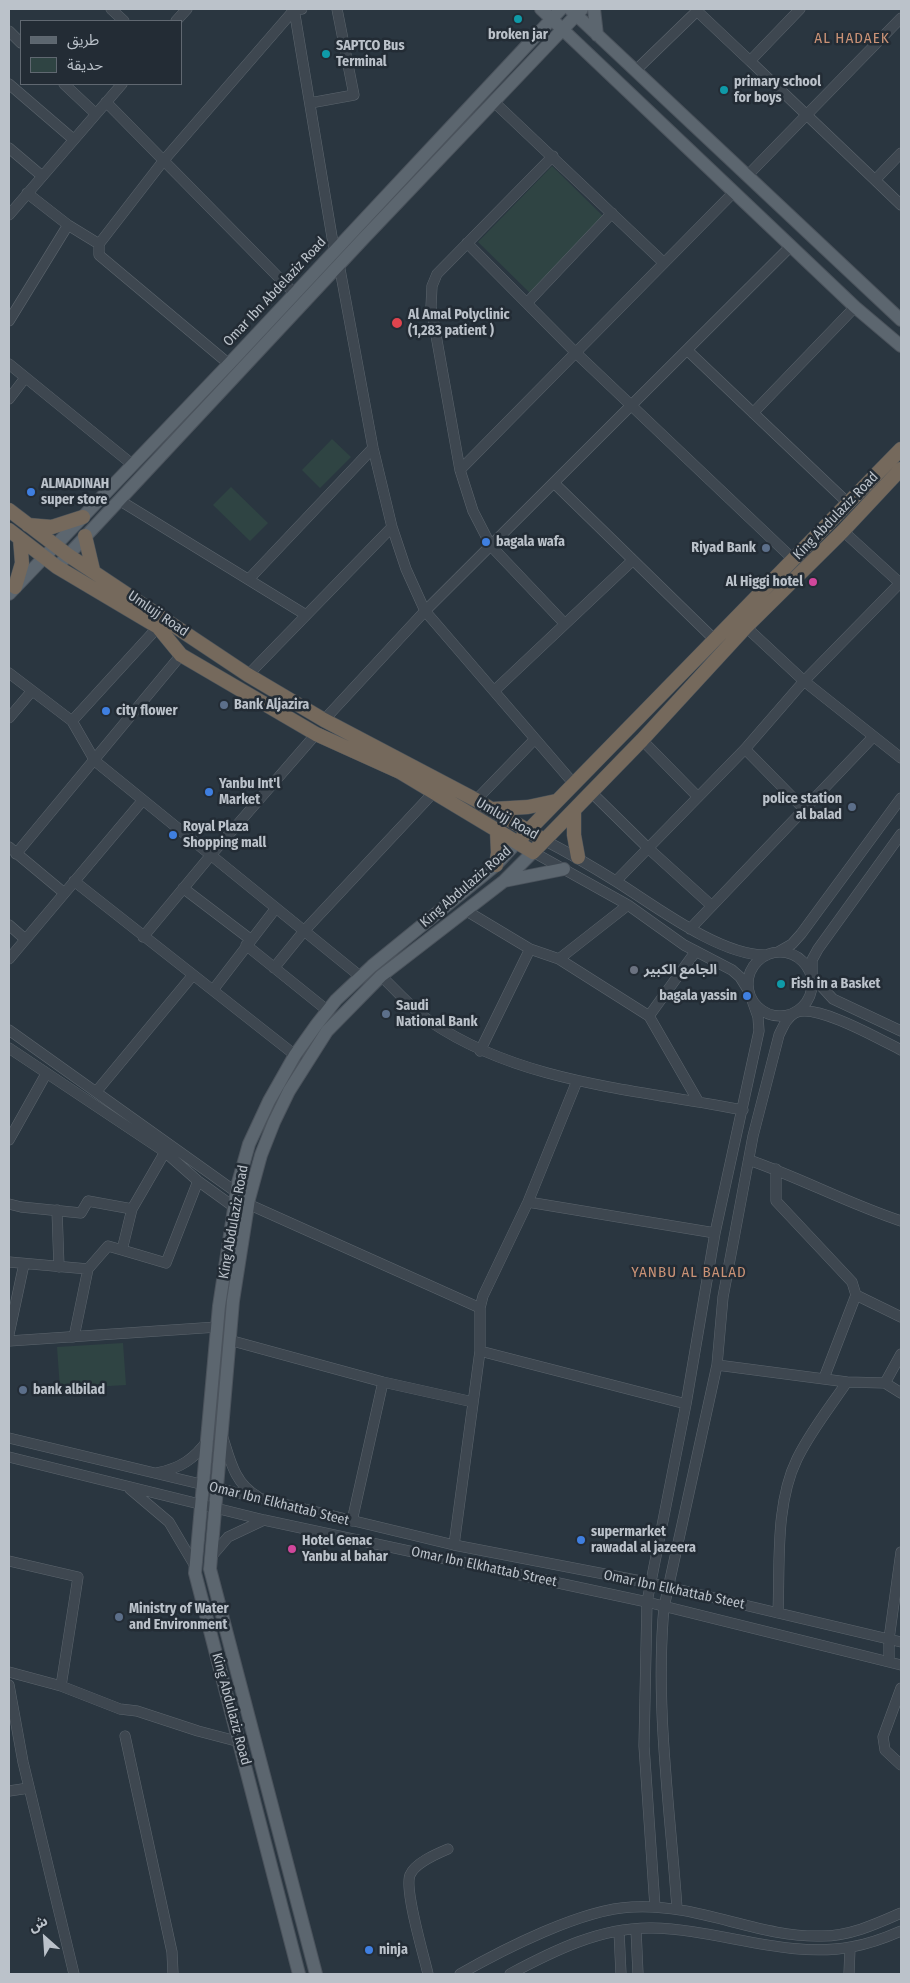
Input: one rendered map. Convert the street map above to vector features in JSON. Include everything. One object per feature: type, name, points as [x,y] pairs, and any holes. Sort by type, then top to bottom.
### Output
[{"type":"highway","name":"King Abdulaziz Road","points":[[517,842],[716,641],[901,449]]},
{"type":"highway","name":"King Abdulaziz Road","points":[[544,840],[592,793],[746,627],[843,531],[901,470]]},
{"type":"highway","name":"Umlujj Road","points":[[9,510],[68,555],[248,675],[324,720],[476,800],[544,840],[533,852],[400,772],[316,734],[181,655],[158,627],[58,567],[14,535]]},
{"type":"highway","points":[[28,524],[52,527],[83,517]]},
{"type":"highway","points":[[12,591],[22,563],[14,535]]},
{"type":"highway","points":[[85,536],[93,570]]},
{"type":"highway","points":[[493,810],[528,807],[557,801]]},
{"type":"highway","points":[[574,810],[574,835],[578,857]]},
{"type":"highway","points":[[496,865],[498,831]]},
{"type":"main road","points":[[536,9],[537,35]]},
{"type":"main road","points":[[541,9],[855,307],[901,346]]},
{"type":"main road","name":"Omar Ibn Abdelaziz Road","points":[[12,591],[133,465],[561,9]]},
{"type":"main road","points":[[594,9],[597,35]]},
{"type":"main road","points":[[576,11],[597,35],[635,71],[900,316]]},
{"type":"main road","name":"Omar Ibn Abdelaziz Road","points":[[58,567],[340,264],[563,29],[576,11]]},
{"type":"main road","points":[[548,45],[578,44]]},
{"type":"main road","name":"King Abdulaziz Road","points":[[299,1974],[240,1742],[196,1581],[194,1566],[204,1485],[217,1327],[236,1192],[249,1144],[269,1101],[296,1055],[328,1011],[361,977],[496,865],[517,842]]},
{"type":"main road","name":"King Abdulaziz Road","points":[[316,1974],[213,1585],[209,1560],[223,1438],[229,1340],[248,1204],[261,1155],[288,1091],[327,1031],[380,976],[504,880],[533,852]]},
{"type":"main road","points":[[504,880],[564,870]]},
{"type":"street","points":[[111,9],[123,20]]},
{"type":"street","points":[[177,20],[187,9]]},
{"type":"street","points":[[297,9],[334,249]]},
{"type":"street","points":[[228,364],[99,255],[99,244],[164,160],[297,9]]},
{"type":"street","points":[[310,103],[354,95],[337,9]]},
{"type":"street","points":[[750,61],[800,9]]},
{"type":"street","points":[[635,71],[699,10],[901,205]]},
{"type":"street","points":[[747,176],[901,18]]},
{"type":"street","points":[[9,31],[20,42]]},
{"type":"street","points":[[9,84],[73,139]]},
{"type":"street","points":[[65,85],[96,114]]},
{"type":"street","points":[[9,214],[121,85]]},
{"type":"street","points":[[106,102],[294,293]]},
{"type":"street","points":[[494,102],[664,263]]},
{"type":"street","points":[[9,148],[42,176]]},
{"type":"street","points":[[875,180],[901,153]]},
{"type":"street","points":[[553,156],[437,274],[432,286],[431,306],[460,470],[473,510],[491,546],[566,624]]},
{"type":"street","points":[[460,470],[734,192]]},
{"type":"street","points":[[27,194],[68,225],[99,244]]},
{"type":"street","points":[[528,303],[612,213]]},
{"type":"street","points":[[9,321],[68,225]]},
{"type":"street","points":[[467,243],[576,353],[794,560]]},
{"type":"street","points":[[324,720],[425,611],[791,246]]},
{"type":"street","points":[[340,264],[374,448],[392,527],[406,569],[425,611],[574,784]]},
{"type":"street","points":[[753,413],[855,307]]},
{"type":"street","points":[[687,350],[849,504]]},
{"type":"street","points":[[9,364],[133,465]]},
{"type":"street","points":[[9,399],[25,378]]},
{"type":"street","points":[[249,579],[374,448]]},
{"type":"street","points":[[554,483],[716,641]]},
{"type":"street","points":[[119,500],[306,614]]},
{"type":"street","points":[[248,675],[392,527]]},
{"type":"street","points":[[616,881],[745,749],[804,681],[901,583],[843,531]]},
{"type":"street","points":[[494,691],[633,560]]},
{"type":"street","points":[[72,721],[158,627]]},
{"type":"street","points":[[746,627],[804,681],[901,758]]},
{"type":"street","points":[[63,892],[12,851],[95,760],[181,655]]},
{"type":"street","points":[[9,672],[31,692],[72,721],[95,760],[361,977]]},
{"type":"street","points":[[9,718],[31,692]]},
{"type":"street","points":[[144,937],[183,888],[316,734]]},
{"type":"street","points":[[690,929],[803,808],[873,737]]},
{"type":"street","points":[[476,800],[535,739]]},
{"type":"street","points":[[642,740],[698,797]]},
{"type":"street","points":[[745,749],[803,808]]},
{"type":"street","points":[[274,968],[304,931],[434,792]]},
{"type":"street","points":[[592,793],[648,848],[712,906]]},
{"type":"street","points":[[544,840],[578,857],[690,929],[741,952],[753,956],[767,955],[778,952],[792,944],[802,934],[901,798]]},
{"type":"street","points":[[9,959],[63,892],[143,800]]},
{"type":"street","points":[[677,1908],[662,1707],[661,1642],[664,1607],[717,1365],[723,1297],[749,1160],[779,1035],[785,1022],[810,997],[812,960],[901,834]]},
{"type":"street","points":[[533,852],[628,905],[696,951],[732,970],[740,977],[750,995],[758,1017],[759,1031],[746,1085],[743,1110],[714,1233],[686,1404],[647,1602],[644,1746],[655,1907]]},
{"type":"street","points":[[74,881],[296,1055]]},
{"type":"street","points":[[183,888],[248,942],[274,968],[328,1011]]},
{"type":"street","points":[[559,959],[628,905]]},
{"type":"street","points":[[213,990],[276,908]]},
{"type":"street","points":[[466,910],[530,949],[559,959],[649,1016],[698,1101]]},
{"type":"street","points":[[9,925],[25,939]]},
{"type":"street","points":[[480,1050],[530,949]]},
{"type":"street","points":[[649,1016],[696,951]]},
{"type":"street","points":[[778,952],[789,953],[799,958],[833,1000],[901,1031]]},
{"type":"street","points":[[767,955],[758,961],[752,969],[748,980],[750,995],[767,1014],[787,1016],[796,1012],[826,1014],[901,1050]]},
{"type":"street","points":[[96,1092],[193,975]]},
{"type":"street","points":[[380,976],[429,1021],[480,1050],[524,1068],[577,1081],[743,1110]]},
{"type":"street","points":[[9,1030],[236,1192]]},
{"type":"street","points":[[9,1048],[165,1152],[198,1181],[234,1207]]},
{"type":"street","points":[[9,1140],[46,1074]]},
{"type":"street","points":[[454,1545],[480,1351],[480,1308],[483,1296],[528,1202],[577,1081]]},
{"type":"street","points":[[122,1250],[132,1209],[165,1152]]},
{"type":"street","points":[[749,1160],[776,1169],[870,1211],[901,1221]]},
{"type":"street","points":[[776,1169],[776,1200],[852,1282],[856,1295],[824,1378]]},
{"type":"street","points":[[74,1337],[88,1269],[108,1246],[166,1263],[198,1181]]},
{"type":"street","points":[[9,1204],[21,1207],[81,1212],[88,1201],[132,1209]]},
{"type":"street","points":[[528,1202],[714,1233]]},
{"type":"street","points":[[248,1204],[480,1308]]},
{"type":"street","points":[[57,1210],[59,1267]]},
{"type":"street","points":[[9,1262],[88,1269]]},
{"type":"street","points":[[9,1334],[24,1264]]},
{"type":"street","points":[[856,1295],[901,1317]]},
{"type":"street","points":[[9,1341],[217,1327]]},
{"type":"street","points":[[229,1340],[382,1382],[473,1402]]},
{"type":"street","points":[[480,1351],[686,1404]]},
{"type":"street","points":[[885,1383],[901,1354]]},
{"type":"street","points":[[717,1365],[847,1382],[885,1383],[901,1393]]},
{"type":"street","points":[[352,1522],[382,1382]]},
{"type":"street","points":[[778,1613],[784,1507],[790,1480],[797,1460],[805,1446],[847,1382]]},
{"type":"street","name":"Omar Ibn Elkhattab Steet","points":[[9,1438],[352,1522],[454,1545],[651,1583],[901,1642]]},
{"type":"street","points":[[223,1438],[237,1476],[250,1492],[265,1500]]},
{"type":"street","points":[[154,1473],[181,1467],[198,1453],[208,1439]]},
{"type":"street","name":"Omar Ibn Elkhattab Street","points":[[9,1457],[264,1520],[647,1602],[901,1665]]},
{"type":"street","points":[[128,1486],[169,1522],[194,1566]]},
{"type":"street","points":[[209,1560],[228,1537],[264,1520]]},
{"type":"street","points":[[889,1661],[889,1639],[901,1552]]},
{"type":"street","points":[[9,1561],[78,1577],[61,1686]]},
{"type":"street","points":[[9,1672],[61,1686],[120,1709],[137,1711],[198,1731],[240,1742]]},
{"type":"street","points":[[9,1685],[29,1788],[74,1974]]},
{"type":"street","points":[[901,1688],[883,1737],[885,1750],[901,1765]]},
{"type":"street","points":[[125,1736],[172,1952],[173,1974]]},
{"type":"street","points":[[9,1791],[29,1788]]},
{"type":"street","points":[[428,1974],[411,1901],[409,1877],[413,1870],[434,1855],[448,1849]]},
{"type":"street","points":[[460,1974],[505,1948],[578,1920],[622,1908],[677,1908],[788,1935],[822,1936],[848,1933],[901,1913]]},
{"type":"street","points":[[636,1928],[638,1974]]},
{"type":"street","points":[[510,1974],[549,1953],[595,1936],[636,1928],[674,1929],[799,1948],[850,1948],[866,1944],[901,1930]]},
{"type":"street","points":[[619,1931],[621,1974]]},
{"type":"street","points":[[848,1974],[850,1948]]},
{"type":"green space","points":[[552,166],[603,216],[530,293],[478,242]]},
{"type":"green space","points":[[332,439],[351,457],[320,488],[302,470]]},
{"type":"green space","points":[[231,487],[268,523],[250,541],[213,505]]},
{"type":"green space","points":[[123,1343],[126,1385],[60,1389],[57,1347]]},
{"type":"place","name":"broken jar","points":[[518,19]]},
{"type":"place","name":"SAPTCO Bus Terminal","points":[[326,54]]},
{"type":"place","name":"primary school for boys","points":[[724,90]]},
{"type":"place","name":"Al Amal Polyclinic (1,283 patient )","points":[[397,323]]},
{"type":"place","name":"ALMADINAH super store","points":[[31,492]]},
{"type":"place","name":"bagala wafa","points":[[486,542]]},
{"type":"place","name":"Riyad Bank","points":[[766,548]]},
{"type":"place","name":"Al Higgi hotel","points":[[813,582]]},
{"type":"place","name":"Bank Aljazira","points":[[224,705]]},
{"type":"place","name":"city flower","points":[[106,711]]},
{"type":"place","name":"Yanbu Int'l Market","points":[[209,792]]},
{"type":"place","name":"police station al balad","points":[[852,807]]},
{"type":"place","name":"Royal Plaza Shopping mall","points":[[173,835]]},
{"type":"place","name":"الجامع الكبير","points":[[634,970]]},
{"type":"place","name":"Fish in a Basket","points":[[781,984]]},
{"type":"place","name":"bagala yassin","points":[[747,996]]},
{"type":"place","name":"Saudi National Bank","points":[[386,1014]]},
{"type":"place","name":"bank albilad","points":[[23,1390]]},
{"type":"place","name":"supermarket rawadal al jazeera","points":[[581,1540]]},
{"type":"place","name":"Hotel Genac Yanbu al bahar","points":[[292,1549]]},
{"type":"place","name":"Ministry of Water and Environment","points":[[119,1617]]},
{"type":"place","name":"ninja","points":[[369,1950]]},
{"type":"district","name":"AL HADAEK","points":[[852,39]]},
{"type":"district","name":"YANBU AL BALAD","points":[[689,1273]]}]
